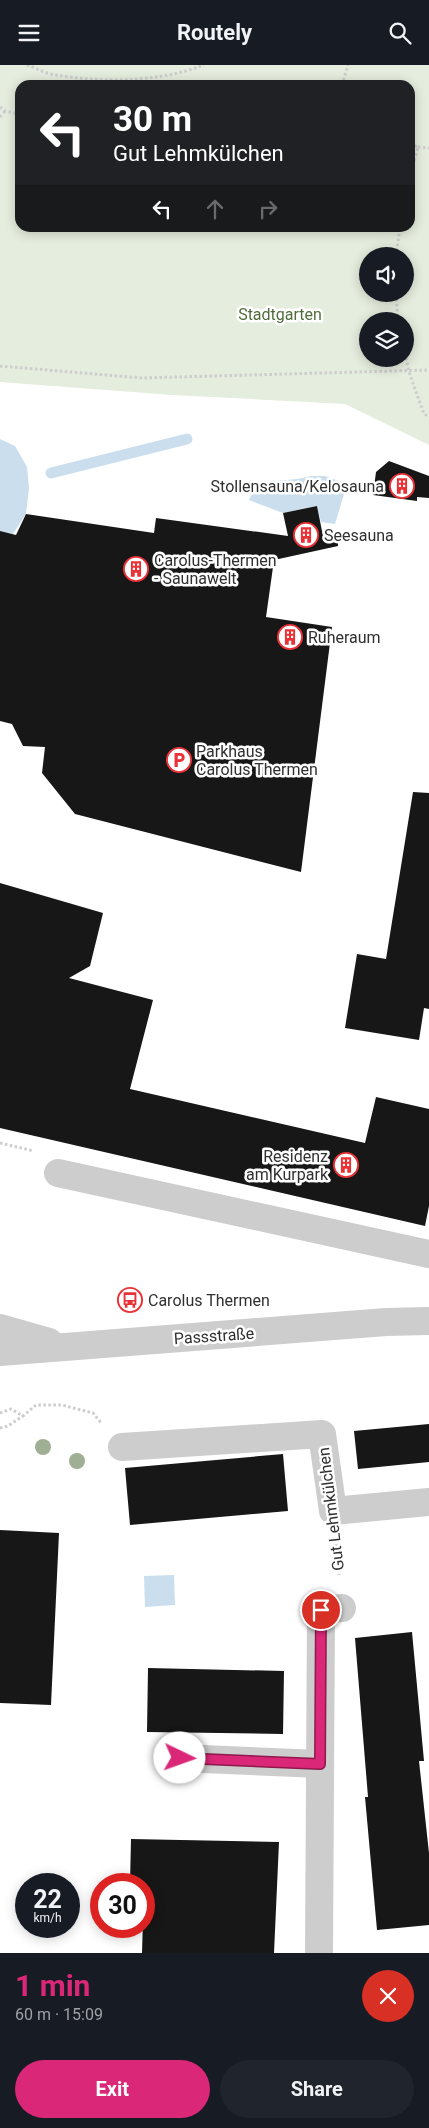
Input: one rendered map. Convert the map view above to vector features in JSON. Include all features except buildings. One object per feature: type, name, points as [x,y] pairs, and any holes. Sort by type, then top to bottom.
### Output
[{"type":"street","points":[[58,1173],[429,1254]]},
{"type":"street","name":"Passstraße","points":[[0,1352],[386,1322],[429,1321]]},
{"type":"street","points":[[0,1328],[62,1346]]},
{"type":"street","name":"Gut Lehmkülchen","points":[[122,1447],[322,1434],[333,1511]]},
{"type":"street","points":[[333,1511],[429,1502]]},
{"type":"street","points":[[319,1953],[321,1610],[342,1608]]},
{"type":"street","points":[[180,1758],[320,1764]]},
{"type":"path","points":[[27,65],[54,75],[100,79],[142,78],[187,72],[204,65]]},
{"type":"path","points":[[187,72],[188,65]]},
{"type":"path","points":[[344,80],[348,65]]},
{"type":"path","points":[[0,107],[5,111],[15,113]]},
{"type":"path","points":[[0,117],[5,111]]},
{"type":"path","points":[[415,146],[429,149]]},
{"type":"path","points":[[415,158],[418,147]]},
{"type":"path","points":[[397,247],[399,232]]},
{"type":"path","points":[[0,366],[142,378],[429,371]]},
{"type":"path","points":[[408,367],[424,414],[429,417]]},
{"type":"path","points":[[0,1428],[8,1426],[36,1405],[62,1405],[93,1413],[122,1447]]},
{"type":"path","points":[[0,1413],[11,1409],[23,1416]]},
{"type":"path","name":"Gut Lehmkülchen","points":[[333,1511],[342,1608]]},
{"type":"green space","name":"Stadtgarten","points":[[0,65],[429,65],[429,445],[345,404],[172,395],[0,382]]},
{"type":"water","points":[[0,439],[15,446],[27,467],[29,488],[26,514],[13,534],[0,532]]},
{"type":"water","points":[[310,476],[325,476],[347,484],[335,524],[321,522],[317,506],[283,513],[249,500],[260,486],[267,483]]},
{"type":"water","points":[[174,1575],[175,1605],[145,1607],[144,1576]]},
{"type":"waterway","points":[[51,473],[187,439]]},
{"type":"place","name":"Stollensauna/Kelosauna","points":[[402,486]]},
{"type":"place","name":"Seesauna","points":[[306,535]]},
{"type":"place","name":"Carolus-Thermen - Saunawelt","points":[[136,569]]},
{"type":"place","name":"Ruheraum","points":[[290,637]]},
{"type":"place","name":"Parkhaus Carolus Thermen","points":[[179,760]]},
{"type":"place","name":"Residenz am Kurpark","points":[[346,1165]]},
{"type":"place","name":"Carolus Thermen","points":[[130,1300]]},
{"type":"route","points":[[180,1758],[320,1764],[321,1610]]}]
